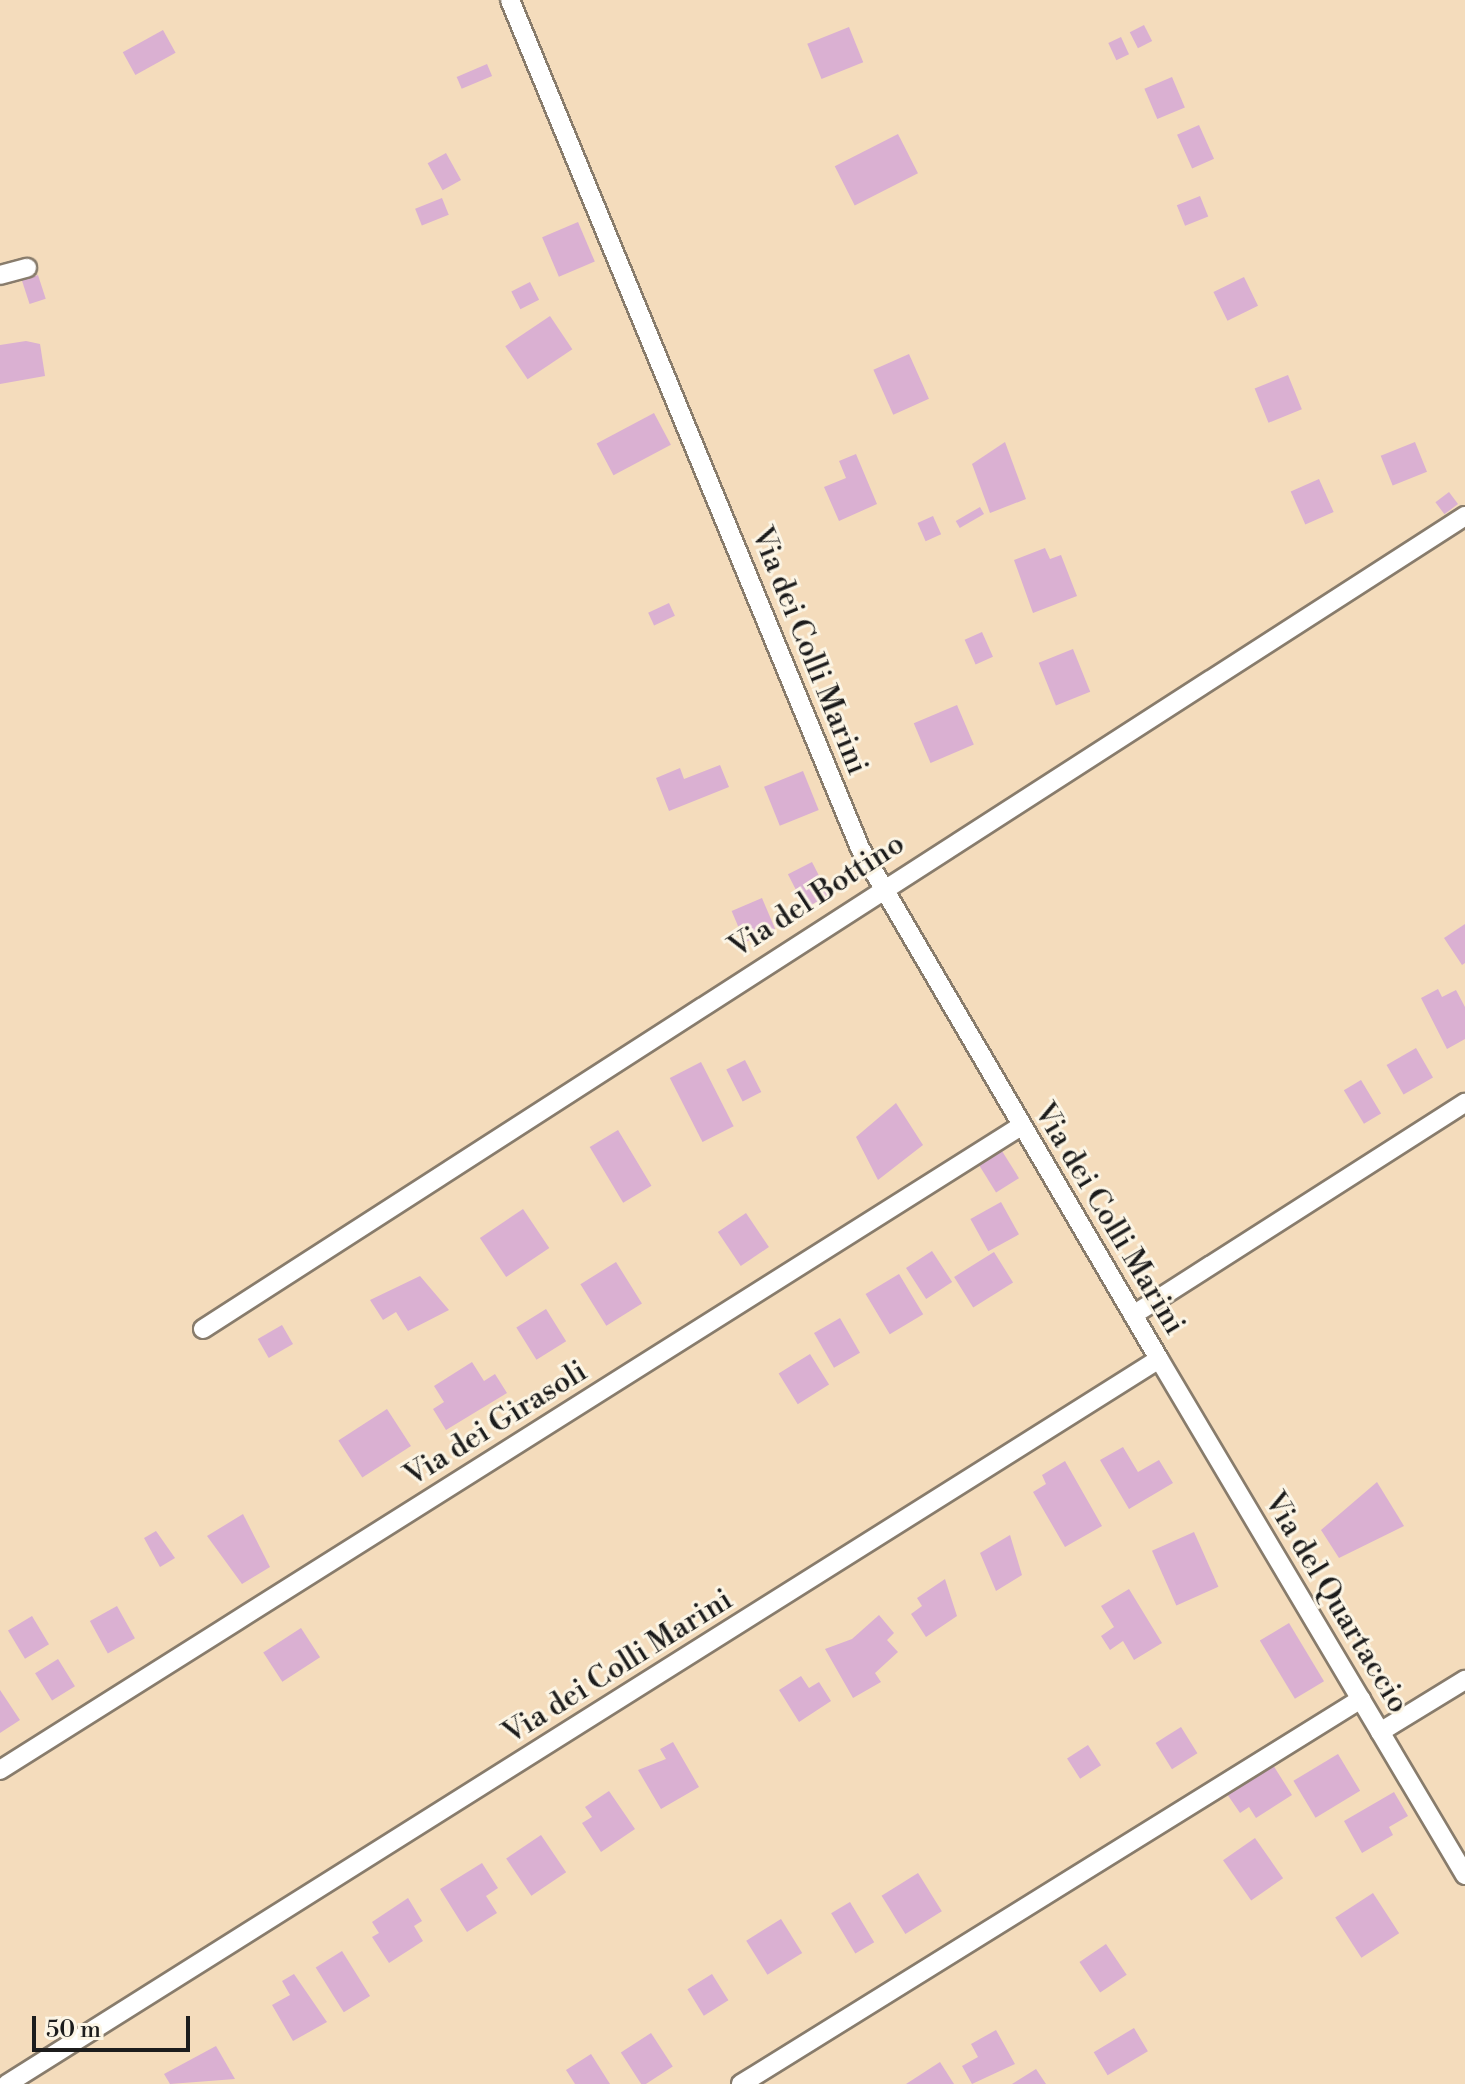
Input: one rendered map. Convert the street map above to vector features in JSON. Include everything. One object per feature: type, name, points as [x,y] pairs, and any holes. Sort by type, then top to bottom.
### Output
[{"type":"street","name":"Via dei Colli Marini","points":[[7,2084],[1159,1359],[881,888],[510,0]]},
{"type":"street","points":[[0,275],[27,268]]},
{"type":"street","name":"Via del Bottino","points":[[203,1329],[881,888],[1465,516]]},
{"type":"street","points":[[1133,1315],[1465,1103]]},
{"type":"street","name":"Via dei Girasoli","points":[[0,1770],[1021,1126]]},
{"type":"street","name":"Via del Quartaccio","points":[[1159,1359],[1465,1875]]},
{"type":"street","points":[[1380,1732],[1465,1680]]},
{"type":"street","points":[[741,2084],[1361,1699]]},
{"type":"building","points":[[1144,25],[1152,41],[1138,48],[1130,32]]},
{"type":"building","points":[[849,27],[863,62],[822,79],[807,44]]},
{"type":"building","points":[[163,30],[176,53],[135,75],[123,52]]},
{"type":"building","points":[[1121,37],[1129,54],[1116,60],[1108,43]]},
{"type":"building","points":[[487,64],[492,76],[462,89],[457,77]]},
{"type":"building","points":[[1172,77],[1185,107],[1157,119],[1144,89]]},
{"type":"building","points":[[1199,125],[1214,159],[1192,169],[1177,135]]},
{"type":"building","points":[[898,134],[918,173],[855,205],[835,166]]},
{"type":"building","points":[[446,153],[461,180],[443,190],[428,163]]},
{"type":"building","points":[[1200,196],[1208,216],[1185,226],[1177,205]]},
{"type":"building","points":[[442,198],[449,215],[422,226],[415,209]]},
{"type":"building","points":[[578,222],[595,262],[559,277],[542,237]]},
{"type":"building","points":[[38,275],[46,299],[30,304],[22,280]]},
{"type":"building","points":[[1244,277],[1258,306],[1227,321],[1213,292]]},
{"type":"building","points":[[530,282],[539,300],[520,309],[511,292]]},
{"type":"building","points":[[550,316],[572,349],[528,379],[505,346]]},
{"type":"building","points":[[26,341],[40,344],[45,376],[0,384],[0,345]]},
{"type":"building","points":[[909,354],[929,399],[893,415],[873,370]]},
{"type":"building","points":[[1288,375],[1302,409],[1268,423],[1255,388]]},
{"type":"building","points":[[654,413],[671,445],[614,475],[597,444]]},
{"type":"building","points":[[1005,442],[1026,499],[990,513],[972,464]]},
{"type":"building","points":[[1415,442],[1427,472],[1393,486],[1381,456]]},
{"type":"building","points":[[856,454],[877,504],[839,521],[824,487],[846,478],[839,461]]},
{"type":"building","points":[[1319,479],[1334,512],[1305,524],[1291,492]]},
{"type":"building","points":[[1449,492],[1458,504],[1444,514],[1435,502]]},
{"type":"building","points":[[980,507],[984,514],[960,528],[956,521]]},
{"type":"building","points":[[933,516],[941,534],[926,541],[917,523]]},
{"type":"building","points":[[1045,548],[1050,559],[1061,555],[1077,596],[1033,613],[1014,560]]},
{"type":"building","points":[[669,603],[675,616],[654,625],[648,613]]},
{"type":"building","points":[[982,632],[993,657],[976,664],[965,640]]},
{"type":"building","points":[[1073,649],[1090,692],[1056,706],[1039,663]]},
{"type":"building","points":[[957,705],[974,745],[931,763],[914,723]]},
{"type":"building","points":[[720,765],[729,787],[669,811],[656,778],[680,768],[684,779]]},
{"type":"building","points":[[803,771],[819,810],[780,826],[764,787]]},
{"type":"building","points":[[812,862],[829,896],[805,908],[788,874]]},
{"type":"building","points":[[762,898],[775,929],[745,942],[732,911]]},
{"type":"building","points":[[1465,924],[1465,963],[1462,965],[1444,938]]},
{"type":"building","points":[[1438,989],[1442,997],[1456,990],[1465,1007],[1465,1039],[1447,1049],[1421,998]]},
{"type":"building","points":[[1416,1048],[1433,1077],[1404,1094],[1387,1065]]},
{"type":"building","points":[[745,1060],[761,1092],[743,1102],[726,1070]]},
{"type":"building","points":[[701,1062],[734,1126],[703,1142],[670,1078]]},
{"type":"building","points":[[1361,1080],[1381,1113],[1364,1124],[1344,1090]]},
{"type":"building","points":[[896,1103],[923,1145],[878,1180],[856,1137]]},
{"type":"building","points":[[618,1130],[651,1186],[623,1203],[590,1147]]},
{"type":"building","points":[[1002,1151],[1019,1178],[996,1192],[979,1165]]},
{"type":"building","points":[[1001,1202],[1019,1234],[988,1251],[970,1219]]},
{"type":"building","points":[[523,1209],[549,1248],[506,1277],[480,1238]]},
{"type":"building","points":[[746,1213],[769,1247],[741,1266],[718,1232]]},
{"type":"building","points":[[932,1251],[952,1282],[926,1299],[906,1268]]},
{"type":"building","points":[[994,1252],[1013,1283],[973,1307],[954,1277]]},
{"type":"building","points":[[616,1262],[642,1304],[606,1326],[580,1284]]},
{"type":"building","points":[[899,1274],[923,1314],[890,1334],[866,1294]]},
{"type":"building","points":[[420,1276],[449,1310],[408,1331],[396,1312],[383,1320],[370,1300]]},
{"type":"building","points":[[546,1309],[566,1341],[536,1360],[516,1328]]},
{"type":"building","points":[[840,1318],[860,1353],[834,1368],[814,1333]]},
{"type":"building","points":[[282,1325],[293,1344],[269,1358],[258,1339]]},
{"type":"building","points":[[810,1354],[829,1385],[798,1404],[779,1374]]},
{"type":"building","points":[[472,1362],[484,1381],[495,1374],[507,1393],[446,1430],[433,1409],[444,1402],[434,1386]]},
{"type":"building","points":[[387,1409],[411,1446],[362,1477],[338,1441]]},
{"type":"building","points":[[1123,1447],[1138,1472],[1159,1460],[1173,1483],[1129,1509],[1100,1460]]},
{"type":"building","points":[[1065,1461],[1102,1526],[1065,1547],[1033,1492],[1046,1484],[1042,1475]]},
{"type":"building","points":[[1377,1482],[1404,1526],[1339,1558],[1321,1530]]},
{"type":"building","points":[[243,1514],[270,1567],[242,1584],[207,1536]]},
{"type":"building","points":[[156,1531],[175,1558],[160,1567],[144,1538]]},
{"type":"building","points":[[1194,1532],[1218,1587],[1176,1606],[1152,1551]]},
{"type":"building","points":[[1010,1535],[1022,1575],[996,1591],[980,1553]]},
{"type":"building","points":[[945,1579],[957,1616],[926,1637],[911,1614],[922,1606],[917,1598]]},
{"type":"building","points":[[1129,1589],[1162,1643],[1134,1660],[1123,1641],[1110,1650],[1101,1636],[1114,1627],[1101,1606]]},
{"type":"building","points":[[117,1606],[135,1638],[108,1653],[90,1621]]},
{"type":"building","points":[[879,1615],[894,1633],[887,1640],[898,1652],[875,1673],[881,1682],[853,1698],[825,1649],[852,1639]]},
{"type":"building","points":[[32,1616],[49,1644],[25,1659],[8,1630]]},
{"type":"building","points":[[1289,1623],[1324,1681],[1295,1699],[1260,1641]]},
{"type":"building","points":[[301,1628],[320,1657],[282,1682],[263,1653]]},
{"type":"building","points":[[58,1659],[75,1686],[52,1700],[35,1673]]},
{"type":"building","points":[[801,1676],[809,1688],[819,1682],[831,1701],[799,1722],[779,1690]]},
{"type":"building","points":[[0,1690],[20,1720],[0,1733]]},
{"type":"building","points":[[1181,1727],[1197,1753],[1172,1769],[1156,1743]]},
{"type":"building","points":[[673,1742],[699,1787],[661,1809],[638,1770],[666,1759],[660,1749]]},
{"type":"building","points":[[1088,1745],[1101,1765],[1080,1779],[1067,1759]]},
{"type":"building","points":[[1338,1754],[1360,1791],[1316,1818],[1293,1781]]},
{"type":"building","points":[[1273,1765],[1292,1795],[1256,1818],[1249,1807],[1240,1813],[1227,1794]]},
{"type":"building","points":[[609,1791],[635,1829],[601,1852],[582,1823],[592,1817],[585,1807]]},
{"type":"building","points":[[1394,1792],[1408,1816],[1389,1827],[1393,1835],[1362,1853],[1344,1821]]},
{"type":"building","points":[[541,1835],[566,1872],[531,1896],[506,1858]]},
{"type":"building","points":[[1255,1838],[1283,1878],[1251,1901],[1223,1860]]},
{"type":"building","points":[[482,1863],[498,1888],[486,1896],[497,1913],[467,1932],[440,1889]]},
{"type":"building","points":[[918,1873],[942,1911],[905,1934],[882,1896]]},
{"type":"building","points":[[1373,1893],[1399,1933],[1361,1958],[1335,1918]]},
{"type":"building","points":[[408,1898],[422,1921],[414,1926],[423,1941],[389,1963],[372,1937],[379,1933],[372,1922]]},
{"type":"building","points":[[850,1902],[874,1942],[855,1954],[831,1913]]},
{"type":"building","points":[[781,1919],[802,1953],[767,1975],[746,1941]]},
{"type":"building","points":[[1106,1944],[1127,1975],[1100,1993],[1079,1962]]},
{"type":"building","points":[[342,1951],[370,1996],[344,2012],[316,1967]]},
{"type":"building","points":[[294,1974],[327,2022],[293,2041],[272,2005],[290,1995],[282,1981]]},
{"type":"building","points":[[712,1974],[728,2000],[704,2016],[687,1989]]},
{"type":"building","points":[[1134,2028],[1148,2051],[1108,2075],[1094,2052]]},
{"type":"building","points":[[996,2030],[1015,2064],[972,2084],[962,2066],[978,2057],[971,2044]]},
{"type":"building","points":[[651,2033],[673,2067],[641,2084],[621,2053]]},
{"type":"building","points":[[216,2046],[235,2079],[170,2084],[164,2074]]},
{"type":"building","points":[[591,2054],[610,2084],[575,2084],[566,2070]]},
{"type":"building","points":[[940,2062],[954,2084],[906,2084]]},
{"type":"building","points":[[1036,2069],[1046,2084],[1012,2084]]}]
